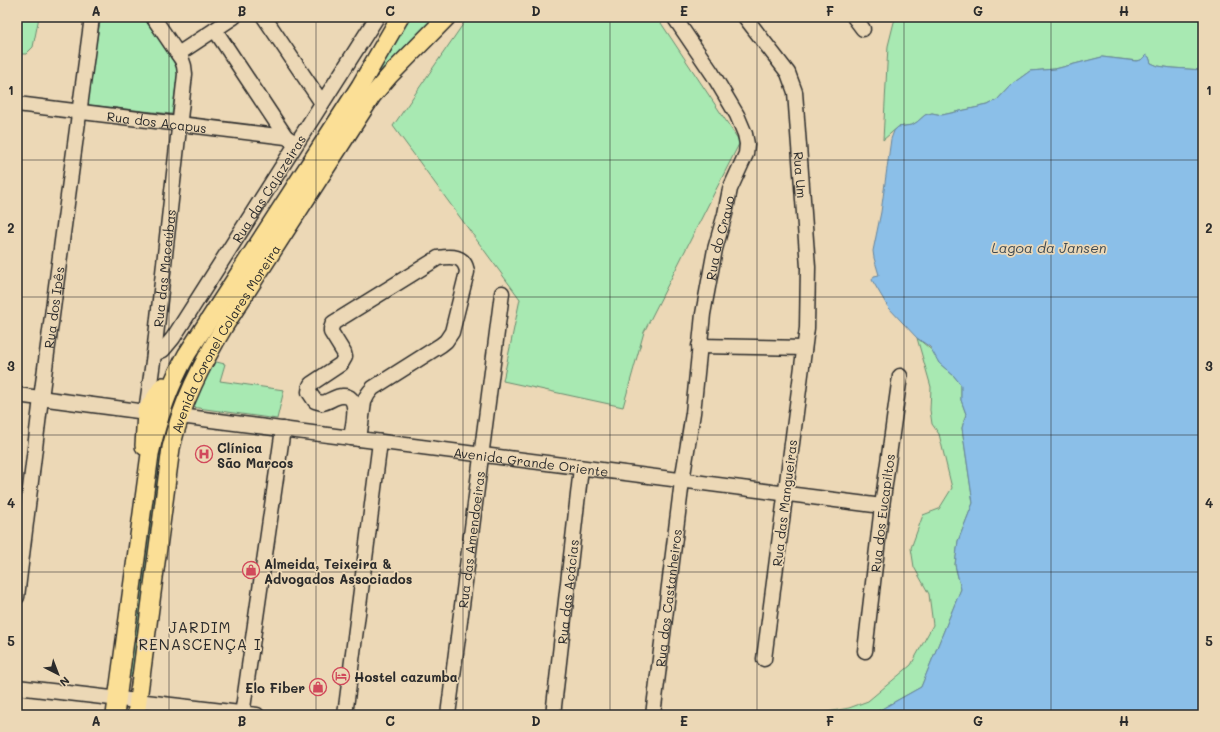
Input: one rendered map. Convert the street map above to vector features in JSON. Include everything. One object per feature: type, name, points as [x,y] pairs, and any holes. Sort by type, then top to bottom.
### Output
[{"type":"main road","name":"Avenida Coronel Colares Moreira","points":[[114,715],[146,480],[153,440],[162,408],[173,381],[187,354],[360,86],[400,17]]},
{"type":"main road","name":"Avenida Coronel Colares Moreira","points":[[137,708],[171,448],[180,416],[199,372],[225,325],[372,96],[390,75],[447,17]]},
{"type":"main road","points":[[146,480],[143,459],[146,412],[187,354]]},
{"type":"street","name":"Rua dos Ipês","points":[[17,597],[92,17]]},
{"type":"street","points":[[153,17],[178,54],[234,17]]},
{"type":"street","points":[[264,17],[322,103]]},
{"type":"street","name":"Rua das Cajazeiras","points":[[154,354],[163,350],[173,338],[291,140],[322,103],[377,17]]},
{"type":"street","name":"Rua do Cravo","points":[[674,17],[712,73],[737,115],[745,134],[747,144],[746,154],[730,189],[725,214],[715,249],[702,314],[693,413],[682,481]]},
{"type":"street","name":"Rua Um","points":[[745,17],[788,73],[795,92],[808,267],[807,328],[804,348]]},
{"type":"street","points":[[854,17],[864,29]]},
{"type":"street","points":[[215,30],[291,140]]},
{"type":"street","name":"Rua das Macaúbas","points":[[146,412],[154,354],[185,74],[184,66],[178,54]]},
{"type":"street","name":"Rua dos Acapus","points":[[17,104],[179,124],[291,140]]},
{"type":"street","points":[[450,256],[460,258],[465,264],[467,272],[450,336],[441,345],[373,388],[364,402],[355,439],[355,408],[352,400],[349,397],[341,396],[322,403],[315,401],[309,392],[312,384],[341,364],[345,357],[331,332],[331,326],[333,323],[438,258],[450,256]]},
{"type":"street","name":"Rua das Amendoeiras","points":[[448,715],[502,293]]},
{"type":"street","points":[[700,346],[804,348]]},
{"type":"street","name":"Rua das Mangueiras","points":[[764,659],[804,348]]},
{"type":"street","name":"Rua dos Eucapiltos","points":[[865,651],[882,506],[900,376]]},
{"type":"street","points":[[17,395],[146,412]]},
{"type":"street","name":"Avenida Grande Oriente","points":[[180,416],[882,506]]},
{"type":"street","points":[[242,714],[283,429]]},
{"type":"street","points":[[345,715],[380,442]]},
{"type":"street","name":"Rua das Acácias","points":[[553,715],[581,468]]},
{"type":"street","name":"Rua dos Castanheiros","points":[[653,715],[682,481]]},
{"type":"street","points":[[17,687],[117,698],[137,708],[257,715]]},
{"type":"green space","points":[[17,17],[39,17],[33,47],[26,54],[17,54]]},
{"type":"green space","points":[[101,17],[143,17],[171,57],[178,71],[172,114],[88,105],[92,64]]},
{"type":"green space","points":[[407,17],[439,17],[219,324],[159,478],[132,677],[122,676],[158,444],[187,366]]},
{"type":"green space","points":[[468,17],[657,17],[740,142],[644,332],[623,407],[503,381],[520,299],[393,126]]},
{"type":"green space","points":[[897,17],[1203,17],[1203,70],[1158,66],[1151,63],[1149,57],[1138,61],[1102,57],[1055,69],[1030,71],[1012,84],[997,100],[988,105],[942,115],[932,113],[925,115],[912,125],[898,127],[883,140],[888,46],[894,22]]},
{"type":"green space","points":[[917,338],[934,352],[939,363],[954,376],[961,385],[961,400],[966,414],[962,428],[973,503],[958,541],[955,565],[961,589],[921,687],[871,715],[811,715],[849,708],[868,701],[911,665],[933,625],[929,594],[914,567],[911,548],[923,515],[939,509],[952,488],[939,434],[932,424],[930,410],[931,387]]},
{"type":"green space","points":[[212,361],[225,364],[220,381],[284,390],[277,419],[191,407]]},
{"type":"water","name":"Lagoa da Jansen","points":[[1146,55],[1149,57],[1151,63],[1158,66],[1203,70],[1203,715],[871,715],[921,687],[961,589],[955,565],[958,541],[973,503],[962,428],[966,414],[961,400],[961,385],[954,376],[939,363],[930,347],[917,338],[888,307],[872,280],[874,276],[879,275],[873,251],[881,212],[891,139],[894,131],[898,127],[912,125],[925,115],[932,113],[942,115],[988,105],[997,100],[1012,84],[1030,71],[1055,69],[1102,57],[1136,61],[1141,60]]},
{"type":"place","name":"Clínica São Marcos","points":[[204,454]]},
{"type":"place","name":"Almeida, Teixeira & Advogados Associados","points":[[251,570]]},
{"type":"place","name":"Hostel cazumba","points":[[341,676]]},
{"type":"place","name":"Elo Fiber","points":[[318,687]]},
{"type":"district","name":"JARDIM RENASCENÇA I","points":[[200,636]]}]
